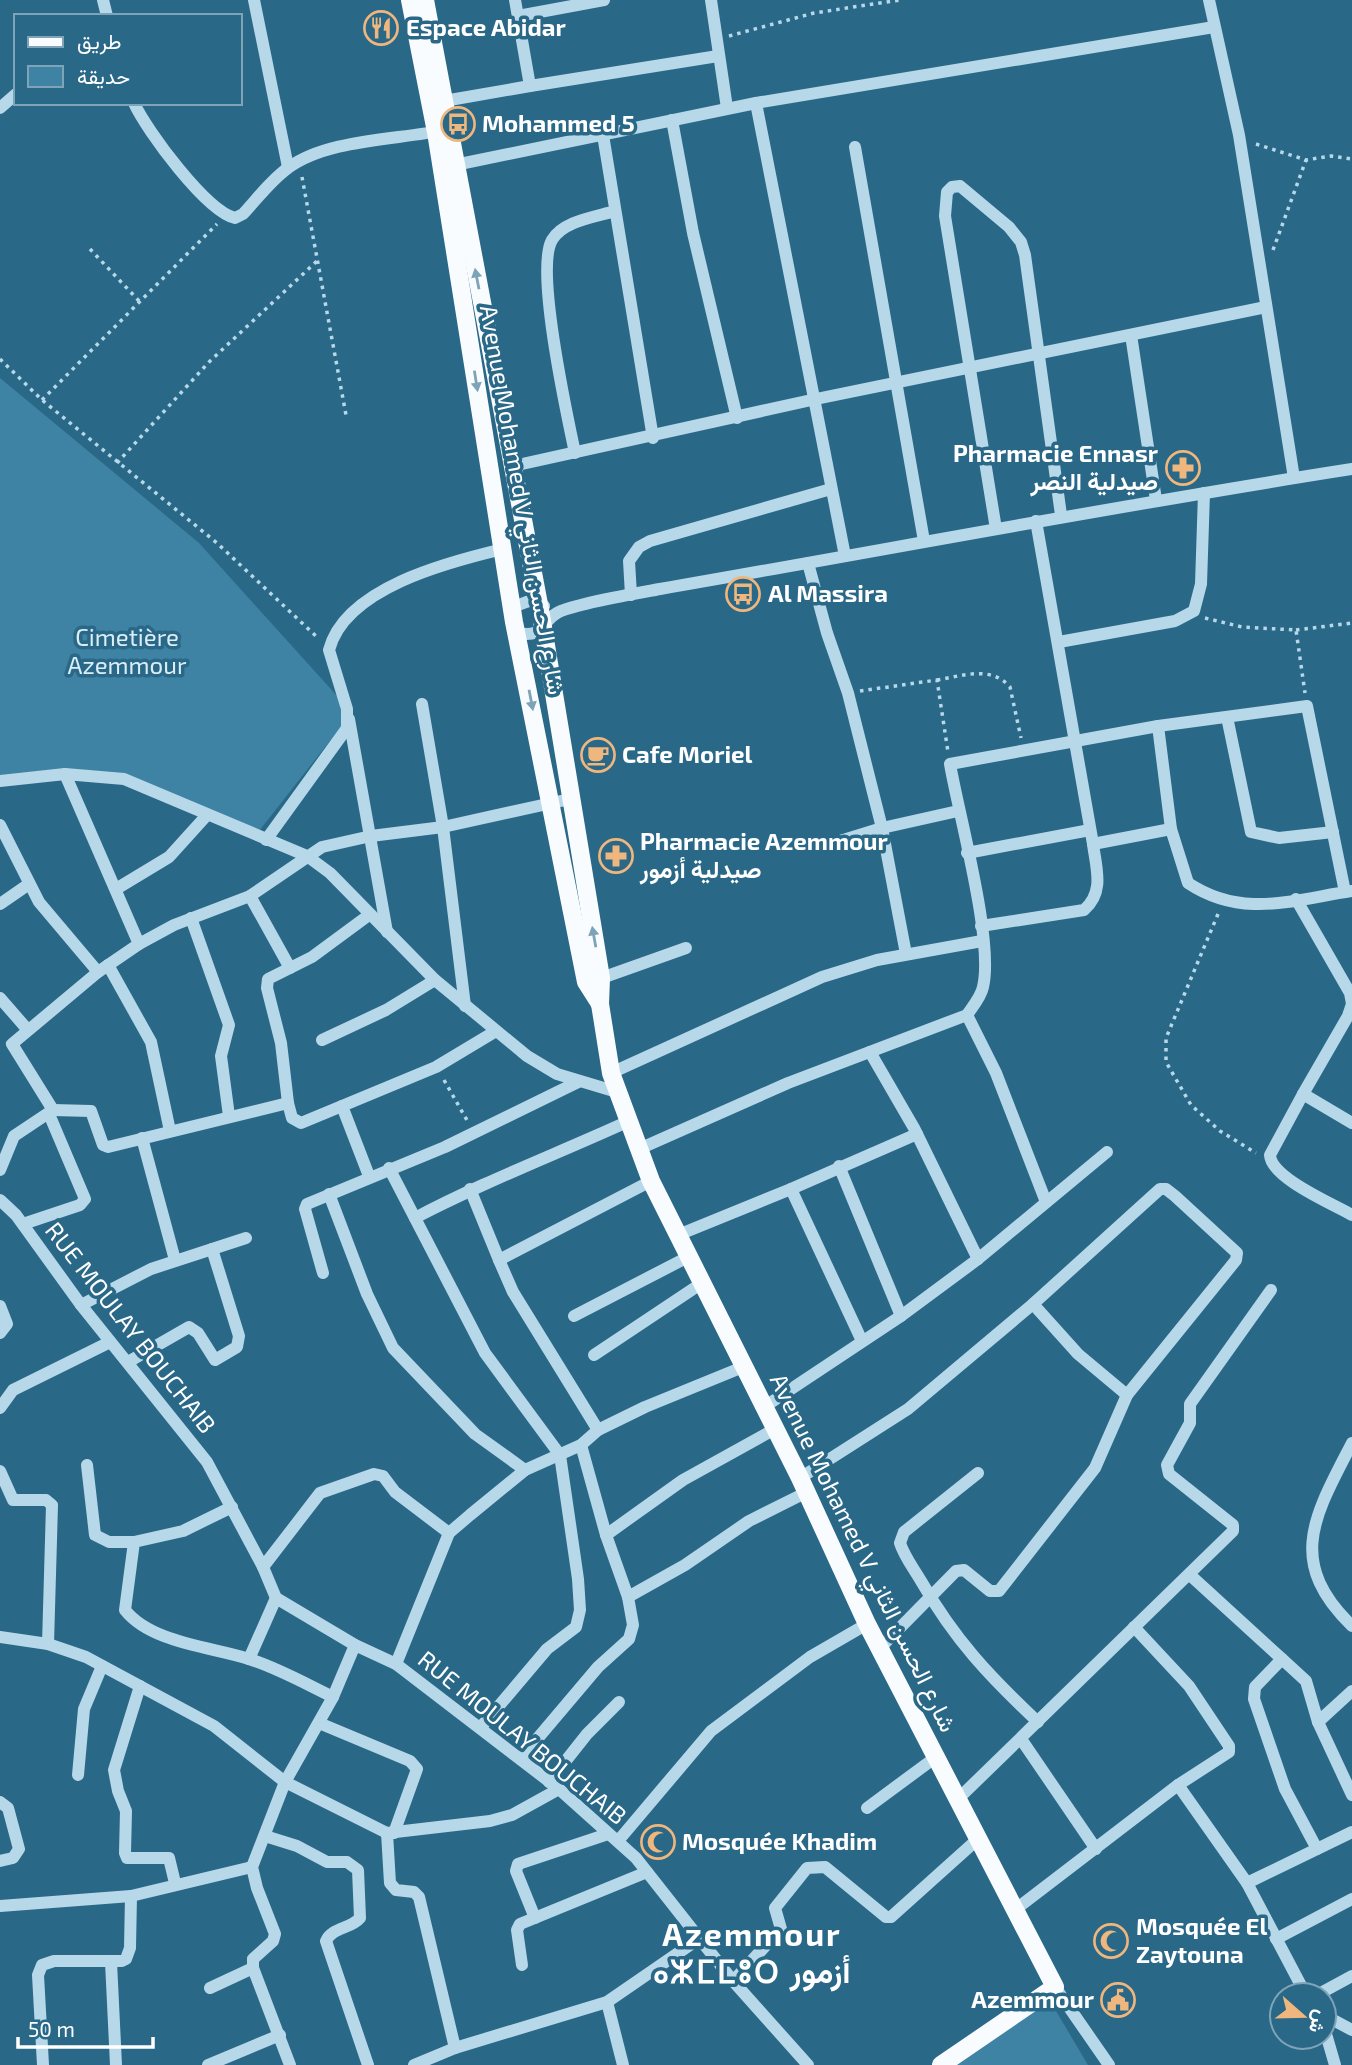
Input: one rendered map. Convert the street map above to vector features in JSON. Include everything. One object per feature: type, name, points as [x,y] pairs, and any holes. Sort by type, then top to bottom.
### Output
[{"type":"main road","name":"Avenue Mohamed V شارع الحسن الثاني","points":[[410,0],[442,130],[513,607],[551,803],[600,1004],[611,1073],[617,1092],[651,1181],[803,1485],[867,1624],[1055,1987]]},
{"type":"main road","name":"Avenue Mohamed V شارع الحسن الثاني","points":[[425,0],[444,101],[442,130]]},
{"type":"main road","name":"Avenue Mohamed V شارع الحسن الثاني","points":[[448,166],[513,466],[570,799],[594,980]]},
{"type":"main road","points":[[941,2065],[1055,1987]]},
{"type":"street","points":[[254,0],[294,164]]},
{"type":"street","points":[[514,0],[530,86]]},
{"type":"street","points":[[517,16],[604,0]]},
{"type":"street","points":[[711,0],[727,108]]},
{"type":"street","points":[[1209,0],[1239,135],[1294,478]]},
{"type":"street","points":[[448,166],[727,108],[1214,27]]},
{"type":"street","points":[[444,101],[718,56]]},
{"type":"street","points":[[0,108],[14,96]]},
{"type":"street","points":[[756,103],[845,556]]},
{"type":"street","points":[[135,105],[179,166],[226,215],[236,218],[294,164],[347,146],[442,130]]},
{"type":"street","points":[[672,120],[693,233],[737,418]]},
{"type":"street","points":[[603,135],[653,438]]},
{"type":"street","points":[[855,147],[924,541]]},
{"type":"street","points":[[996,529],[972,367],[945,216],[947,192],[952,187],[960,186],[974,195],[1021,242],[1061,516]]},
{"type":"street","points":[[575,453],[552,324],[548,255],[552,239],[561,230],[615,211]]},
{"type":"street","points":[[513,466],[653,438],[816,399],[1266,307]]},
{"type":"street","points":[[1131,335],[1156,500]]},
{"type":"street","points":[[518,633],[530,634],[542,630],[556,613],[631,595],[1061,516],[1352,469]]},
{"type":"street","points":[[631,595],[629,561],[639,547],[650,541],[831,489]]},
{"type":"street","points":[[1059,642],[1175,621],[1194,611],[1201,584],[1204,493]]},
{"type":"street","points":[[981,926],[1084,910],[1094,902],[1098,890],[1076,741],[1036,521]]},
{"type":"street","points":[[387,933],[349,719],[328,650],[344,621],[368,600],[432,569],[503,549]]},
{"type":"street","points":[[808,563],[827,633],[848,693],[882,828],[906,954]]},
{"type":"street","points":[[513,607],[536,601],[556,613]]},
{"type":"street","points":[[422,704],[443,827],[465,1006]]},
{"type":"street","points":[[639,1149],[788,1083],[967,1014],[983,989],[981,926],[950,764],[1158,726],[1307,706],[1348,892],[1244,905],[1223,902],[1188,883],[1171,829],[1158,726]]},
{"type":"street","points":[[1227,717],[1251,832],[1279,838],[1333,832]]},
{"type":"street","points":[[266,840],[344,733],[349,719]]},
{"type":"street","points":[[0,781],[65,774],[124,779],[307,856],[330,873],[435,980],[527,1056],[578,1082],[617,1092]]},
{"type":"street","points":[[65,774],[139,944]]},
{"type":"street","points":[[23,1224],[80,1205],[85,1199],[51,1112],[6,1043],[139,944],[191,918],[222,909],[250,896],[307,856],[330,844],[443,827],[570,799]]},
{"type":"street","points":[[827,845],[882,828],[958,811]]},
{"type":"street","points":[[116,889],[169,857],[207,815]]},
{"type":"street","points":[[0,825],[29,884],[48,915],[103,969],[151,1042],[170,1131]]},
{"type":"street","points":[[1093,844],[1171,829]]},
{"type":"street","points":[[967,853],[1090,830]]},
{"type":"street","points":[[0,904],[29,884]]},
{"type":"street","points":[[250,896],[290,968]]},
{"type":"street","points":[[1296,899],[1350,993],[1352,1004],[1348,1016],[1273,1145],[1270,1161],[1288,1179],[1352,1215]]},
{"type":"street","points":[[369,915],[325,948],[271,976],[267,982],[281,1043],[292,1118],[301,1123],[436,1066],[496,1031]]},
{"type":"street","points":[[191,918],[229,1025],[221,1056],[229,1115]]},
{"type":"street","points":[[611,1073],[822,976],[906,954],[982,941]]},
{"type":"street","points":[[594,980],[686,948]]},
{"type":"street","points":[[322,1040],[386,1010],[435,980]]},
{"type":"street","points":[[0,998],[27,1029]]},
{"type":"street","points":[[967,1014],[996,1073],[1046,1202]]},
{"type":"street","points":[[870,1052],[917,1134],[978,1259]]},
{"type":"street","points":[[323,1273],[305,1207],[310,1201],[474,1133],[578,1082]]},
{"type":"street","points":[[1303,1094],[1352,1123]]},
{"type":"street","points":[[0,1170],[14,1136],[51,1112],[91,1111],[106,1147],[229,1115],[288,1103]]},
{"type":"street","points":[[342,1106],[369,1176]]},
{"type":"street","points":[[415,1218],[471,1189],[629,1121]]},
{"type":"street","points":[[678,1235],[917,1134]]},
{"type":"street","points":[[142,1138],[175,1260]]},
{"type":"street","points":[[764,1407],[901,1316],[978,1259],[1107,1152]]},
{"type":"street","points":[[839,1166],[901,1316]]},
{"type":"street","points":[[389,1168],[485,1353],[560,1455],[572,1524],[579,1620],[568,1635],[538,1658],[481,1727]]},
{"type":"street","points":[[499,1260],[651,1181]]},
{"type":"street","points":[[628,1597],[685,1565],[908,1409],[1033,1304],[1163,1188],[1234,1249],[1236,1260],[1127,1395],[1096,1468],[999,1591],[990,1591],[968,1572],[960,1570],[880,1648]]},
{"type":"street","points":[[471,1189],[513,1292],[598,1430]]},
{"type":"street","points":[[791,1189],[862,1341]]},
{"type":"street","points":[[329,1194],[367,1294],[393,1348],[475,1434],[526,1471]]},
{"type":"street","name":"RUE MOULAY BOUCHAIB","points":[[0,1199],[23,1224],[81,1305],[206,1462],[263,1567],[276,1598],[355,1645],[396,1664],[554,1785],[648,1872],[733,1981],[808,2065]]},
{"type":"street","points":[[81,1305],[128,1280],[175,1260],[246,1238]]},
{"type":"street","points":[[128,1362],[189,1327],[198,1333],[215,1360],[237,1347],[239,1336],[212,1249]]},
{"type":"street","points":[[574,1317],[688,1257]]},
{"type":"street","points":[[594,1355],[702,1283]]},
{"type":"street","points":[[958,1799],[1189,1575],[1234,1527],[1169,1474],[1167,1465],[1190,1423],[1190,1405],[1271,1290]]},
{"type":"street","points":[[1033,1304],[1078,1354],[1127,1395]]},
{"type":"street","points":[[0,1306],[7,1324],[0,1334]]},
{"type":"street","points":[[0,1408],[13,1390],[110,1342]]},
{"type":"street","points":[[396,1664],[449,1533],[526,1471],[581,1445],[598,1430],[645,1407],[743,1367]]},
{"type":"street","points":[[606,1535],[683,1480],[775,1429]]},
{"type":"street","points":[[1352,1443],[1330,1487],[1311,1540],[1313,1570],[1336,1610],[1352,1626]]},
{"type":"street","points":[[521,1758],[598,1667],[629,1639],[633,1625],[628,1597],[606,1535],[581,1445]]},
{"type":"street","points":[[88,1465],[95,1535],[109,1542],[134,1542],[183,1531],[232,1507]]},
{"type":"street","points":[[0,1471],[13,1500],[46,1500],[52,1506],[48,1644]]},
{"type":"street","points":[[978,1473],[904,1532],[901,1538],[902,1548],[930,1597],[981,1669],[1038,1722]]},
{"type":"street","points":[[263,1567],[320,1493],[373,1474],[383,1476],[395,1492],[449,1533]]},
{"type":"street","points":[[134,1542],[124,1603],[131,1618],[185,1643],[249,1659],[333,1697]]},
{"type":"street","points":[[1189,1575],[1306,1681],[1318,1721],[1352,1795]]},
{"type":"street","points":[[249,1659],[276,1598]]},
{"type":"street","points":[[535,1918],[516,1871],[518,1864],[613,1838],[711,1731],[810,1657],[867,1624]]},
{"type":"street","points":[[1016,1909],[1178,1786],[1227,1754],[1229,1746],[1189,1686],[1134,1627]]},
{"type":"street","points":[[0,1637],[70,1650],[102,1666],[214,1726],[285,1782],[390,1833],[490,1821],[512,1815],[554,1785],[587,1734],[619,1702]]},
{"type":"street","points":[[290,2065],[281,2035],[253,1968],[253,1959],[274,1941],[275,1934],[252,1867],[285,1782],[333,1697],[355,1645]]},
{"type":"street","points":[[1282,1659],[1255,1687],[1254,1699],[1285,1789],[1317,1849]]},
{"type":"street","points":[[78,1775],[84,1710],[102,1666]]},
{"type":"street","points":[[140,1686],[114,1770],[126,1811],[125,1853],[127,1858],[133,1861],[169,1858],[175,1884]]},
{"type":"street","points":[[1318,1721],[1352,1691]]},
{"type":"street","points":[[319,1723],[410,1761],[415,1766],[417,1775],[390,1833],[390,1883],[396,1890],[414,1892],[419,1897],[456,2048]]},
{"type":"street","points":[[1021,1739],[1096,1849]]},
{"type":"street","points":[[867,1808],[936,1757]]},
{"type":"street","points":[[1178,1786],[1247,1883],[1298,1981]]},
{"type":"street","points":[[0,1802],[8,1808],[19,1849],[13,1858],[0,1861]]},
{"type":"street","points":[[1247,1883],[1352,1832]]},
{"type":"street","points":[[265,1836],[297,1846],[327,1862],[347,1862],[358,1870],[360,1917],[357,1922],[330,1934],[326,1941],[368,2065]]},
{"type":"street","points":[[733,1981],[781,1929],[775,1908],[807,1868],[825,1867],[886,1917],[891,1917],[979,1838]]},
{"type":"street","points":[[0,1906],[131,1896],[252,1867]]},
{"type":"street","points":[[522,1965],[517,1930],[520,1924],[648,1872]]},
{"type":"street","points":[[43,2065],[39,1969],[47,1962],[122,1961],[128,1955],[131,1896]]},
{"type":"street","points":[[1276,1939],[1352,1899]]},
{"type":"street","points":[[420,2064],[456,2048],[607,2002],[667,1964],[700,1938]]},
{"type":"street","points":[[111,1962],[116,2065]]},
{"type":"street","points":[[210,1988],[253,1968]]},
{"type":"street","points":[[1055,1987],[1109,2065]]},
{"type":"street","points":[[607,2002],[623,2065]]},
{"type":"street","points":[[208,2065],[281,2035]]},
{"type":"path","points":[[717,38],[814,13],[900,0]]},
{"type":"path","points":[[1239,135],[1265,149],[1306,160],[1331,156],[1352,159]]},
{"type":"path","points":[[1263,279],[1306,160]]},
{"type":"path","points":[[294,164],[317,261],[346,415]]},
{"type":"path","points":[[42,400],[226,215]]},
{"type":"path","points":[[90,248],[139,302]]},
{"type":"path","points":[[117,463],[209,362],[317,261]]},
{"type":"path","points":[[0,359],[42,400],[217,543],[295,614],[328,650]]},
{"type":"path","points":[[1194,611],[1224,625],[1296,630],[1352,623]]},
{"type":"path","points":[[1296,630],[1307,706]]},
{"type":"path","points":[[848,693],[986,673],[1004,680],[1010,687],[1024,751]]},
{"type":"path","points":[[937,680],[950,764]]},
{"type":"path","points":[[1223,902],[1195,976],[1166,1038],[1166,1062],[1191,1105],[1220,1131],[1270,1161]]},
{"type":"path","points":[[436,1066],[474,1133]]},
{"type":"green space","name":"Cimetière Azemmour","points":[[0,378],[199,543],[338,697],[344,723],[255,836],[136,779],[0,781]]},
{"type":"green space","points":[[1041,2001],[1056,2011],[1088,2065],[950,2065]]},
{"type":"place","name":"Espace Abidar","points":[[381,28]]},
{"type":"place","name":"Mohammed 5","points":[[458,124]]},
{"type":"place","name":"Pharmacie Ennasr صيدلية النصر","points":[[1183,468]]},
{"type":"place","name":"Al Massira","points":[[743,594]]},
{"type":"place","name":"Cafe Moriel","points":[[598,755]]},
{"type":"place","name":"Pharmacie Azemmour صيدلية أزمور","points":[[616,856]]},
{"type":"place","name":"Mosquée Khadim","points":[[658,1842]]},
{"type":"place","name":"Mosquée El Zaytouna","points":[[1111,1941]]},
{"type":"place","name":"Azemmour","points":[[1118,2000]]},
{"type":"district","name":"Azemmour ⴰⵣⵎⵎⵓⵔ أزمور","points":[[752,1954]]}]
